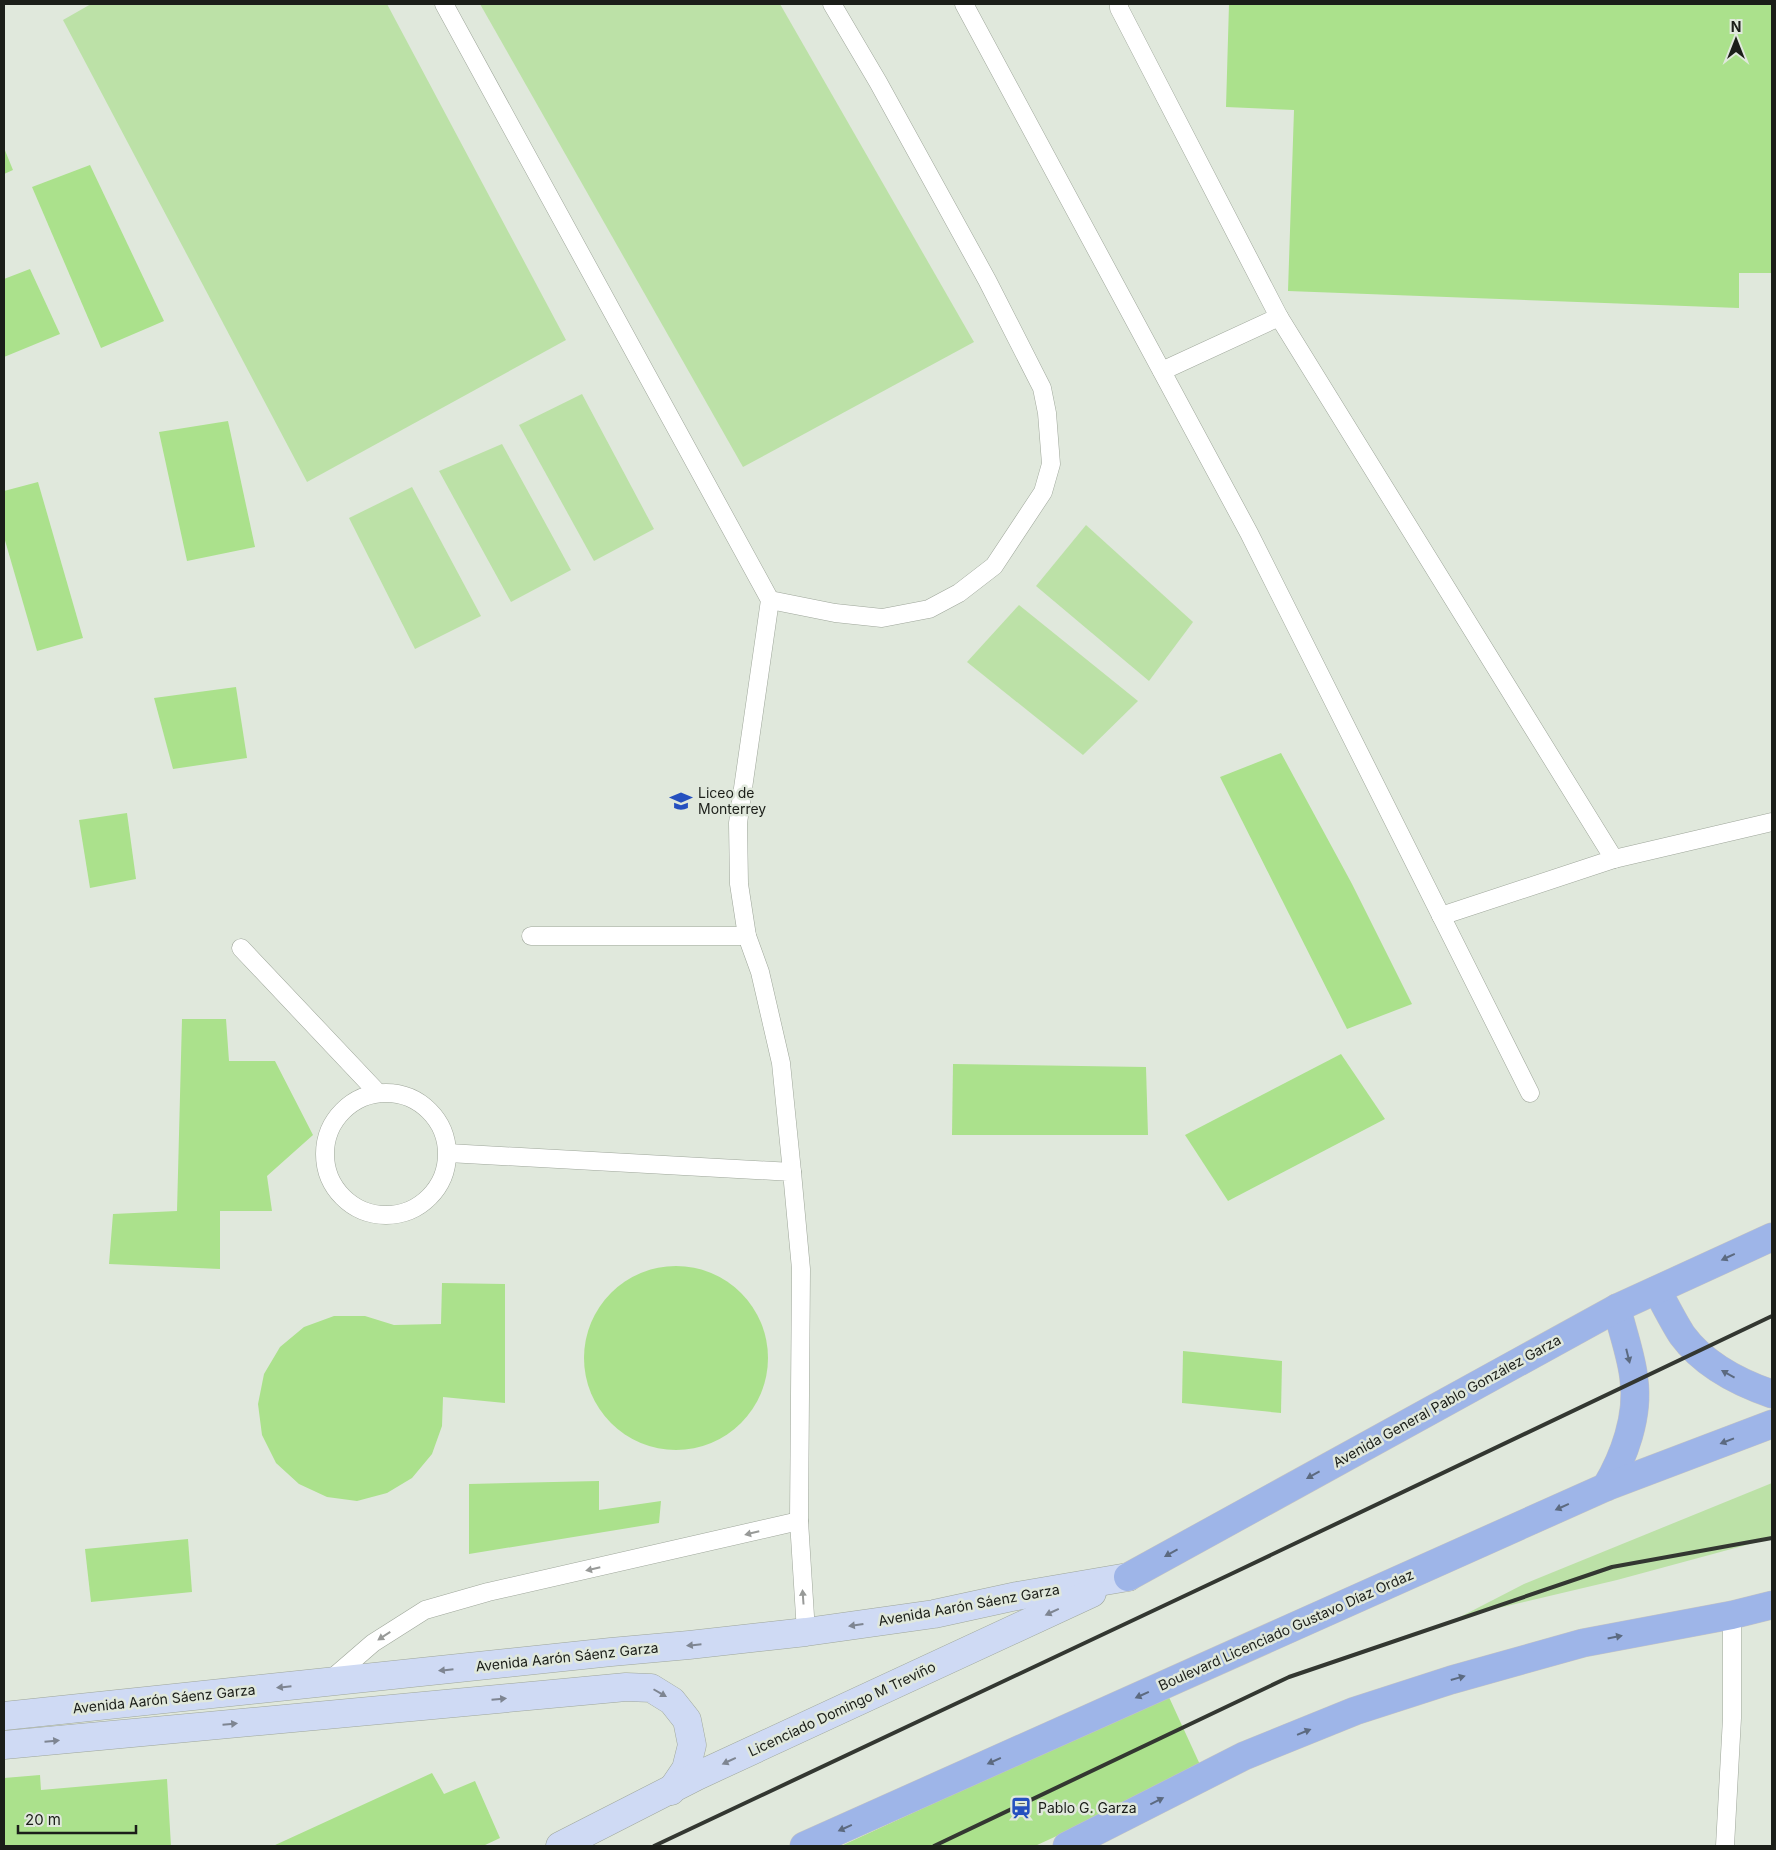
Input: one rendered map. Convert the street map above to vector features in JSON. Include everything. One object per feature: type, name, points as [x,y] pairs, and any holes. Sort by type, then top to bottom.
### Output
[{"type":"main road","name":"Avenida General Pablo González Garza","points":[[1128,1576],[1617,1308],[1772,1237]]},
{"type":"main road","points":[[1657,1290],[1682,1334],[1696,1352],[1719,1369],[1745,1384],[1772,1394]]},
{"type":"main road","points":[[1606,1487],[1626,1447],[1633,1406],[1634,1380],[1617,1308]]},
{"type":"main road","name":"Boulevard Licenciado Gustavo Díaz Ordaz","points":[[804,1846],[1606,1487],[1772,1424]]},
{"type":"main road","name":"Avenida Aarón Sáenz Garza","points":[[4,1716],[806,1632],[934,1614],[1017,1596],[1128,1576]]},
{"type":"main road","name":"Licenciado Domingo M Treviño","points":[[560,1846],[671,1791],[697,1776],[1128,1576]]},
{"type":"main road","points":[[1067,1846],[1244,1756],[1355,1711],[1451,1680],[1583,1643],[1732,1615],[1772,1605]]},
{"type":"main road","points":[[4,1745],[626,1687],[651,1688],[672,1701],[687,1720],[689,1728],[692,1745],[686,1769],[671,1791]]},
{"type":"lane","points":[[444,4],[770,600],[738,823],[739,884],[747,936],[760,972],[781,1063],[801,1269],[799,1521],[806,1632]]},
{"type":"lane","points":[[770,600],[835,613],[882,618],[929,608],[959,593],[994,566],[1043,492],[1051,464],[1047,413],[1042,388],[982,272],[878,82],[832,4]]},
{"type":"lane","points":[[964,4],[1249,532],[1530,1093]]},
{"type":"lane","points":[[1119,4],[1119,8],[1279,317],[1614,859]]},
{"type":"lane","points":[[1162,371],[1279,317]]},
{"type":"lane","points":[[1441,916],[1614,859],[1772,822]]},
{"type":"lane","points":[[531,936],[747,936]]},
{"type":"lane","points":[[242,948],[378,1092]]},
{"type":"lane","points":[[378,1092],[399,1093],[418,1101],[434,1115],[445,1133],[448,1153],[445,1172],[436,1190],[422,1204],[404,1213],[384,1215],[364,1211],[348,1202],[334,1187],[326,1168],[324,1149],[330,1129],[342,1111],[358,1099],[378,1092]]},
{"type":"lane","points":[[448,1153],[792,1172]]},
{"type":"lane","points":[[327,1682],[373,1643],[425,1610],[488,1592],[799,1521]]},
{"type":"lane","points":[[1725,1846],[1732,1718],[1732,1615]]},
{"type":"green space","points":[[91,4],[387,4],[566,340],[307,482],[63,20]]},
{"type":"green space","points":[[480,4],[780,4],[974,342],[743,467]]},
{"type":"green space","points":[[582,394],[654,529],[594,561],[519,425]]},
{"type":"green space","points":[[502,444],[571,570],[511,602],[439,471]]},
{"type":"green space","points":[[412,487],[481,616],[415,649],[349,518]]},
{"type":"green space","points":[[1086,525],[1193,622],[1149,681],[1036,586]]},
{"type":"green space","points":[[1019,605],[1138,701],[1083,755],[967,662]]},
{"type":"green space","points":[[1772,1483],[1772,1538],[1617,1580],[1460,1617],[1524,1584]]},
{"type":"building","points":[[1229,4],[1772,4],[1772,273],[1739,273],[1739,308],[1288,291],[1294,110],[1226,107]]},
{"type":"building","points":[[4,148],[13,170],[4,174]]},
{"type":"building","points":[[90,165],[164,321],[101,348],[32,187]]},
{"type":"building","points":[[30,269],[60,334],[4,357],[4,279]]},
{"type":"building","points":[[228,421],[255,547],[187,561],[159,432]]},
{"type":"building","points":[[38,482],[83,638],[37,651],[4,537],[4,491]]},
{"type":"building","points":[[236,687],[247,758],[173,769],[154,698]]},
{"type":"building","points":[[1281,753],[1352,884],[1412,1004],[1347,1029],[1220,777]]},
{"type":"building","points":[[127,813],[136,879],[90,888],[79,820]]},
{"type":"building","points":[[182,1019],[226,1019],[229,1061],[275,1061],[313,1135],[267,1176],[272,1211],[220,1211],[220,1269],[109,1264],[113,1214],[177,1211]]},
{"type":"building","points":[[1341,1054],[1385,1119],[1228,1201],[1185,1135]]},
{"type":"building","points":[[953,1064],[1146,1067],[1148,1135],[952,1135]]},
{"type":"building","points":[[676,1266],[694,1268],[711,1273],[741,1293],[761,1323],[766,1340],[768,1358],[766,1376],[761,1393],[741,1423],[711,1443],[694,1448],[676,1450],[658,1448],[641,1443],[611,1423],[591,1393],[586,1376],[584,1358],[586,1340],[591,1323],[611,1293],[641,1273],[658,1268]]},
{"type":"building","points":[[442,1283],[505,1284],[505,1403],[443,1397],[442,1426],[432,1454],[412,1478],[387,1493],[357,1501],[327,1497],[299,1484],[276,1463],[262,1435],[258,1404],[264,1374],[280,1347],[304,1327],[334,1316],[365,1316],[394,1325],[441,1324]]},
{"type":"building","points":[[1183,1351],[1282,1361],[1281,1413],[1182,1403]]},
{"type":"building","points":[[599,1481],[599,1510],[661,1501],[659,1523],[469,1554],[469,1484]]},
{"type":"building","points":[[188,1539],[192,1592],[91,1602],[85,1549]]},
{"type":"building","name":"Pablo G. Garza","points":[[1168,1695],[1202,1769],[1035,1846],[841,1846]]},
{"type":"building","points":[[432,1773],[444,1794],[475,1781],[500,1838],[483,1846],[273,1846]]},
{"type":"building","points":[[40,1775],[41,1790],[167,1779],[171,1846],[4,1846],[4,1778]]},
{"type":"railway","points":[[654,1846],[1772,1316]]},
{"type":"railway","points":[[934,1846],[1289,1677],[1612,1567],[1772,1538]]},
{"type":"place","name":"Liceo de Monterrey","points":[[681,801]]},
{"type":"place","name":"Pablo G. Garza","points":[[1021,1808]]}]
